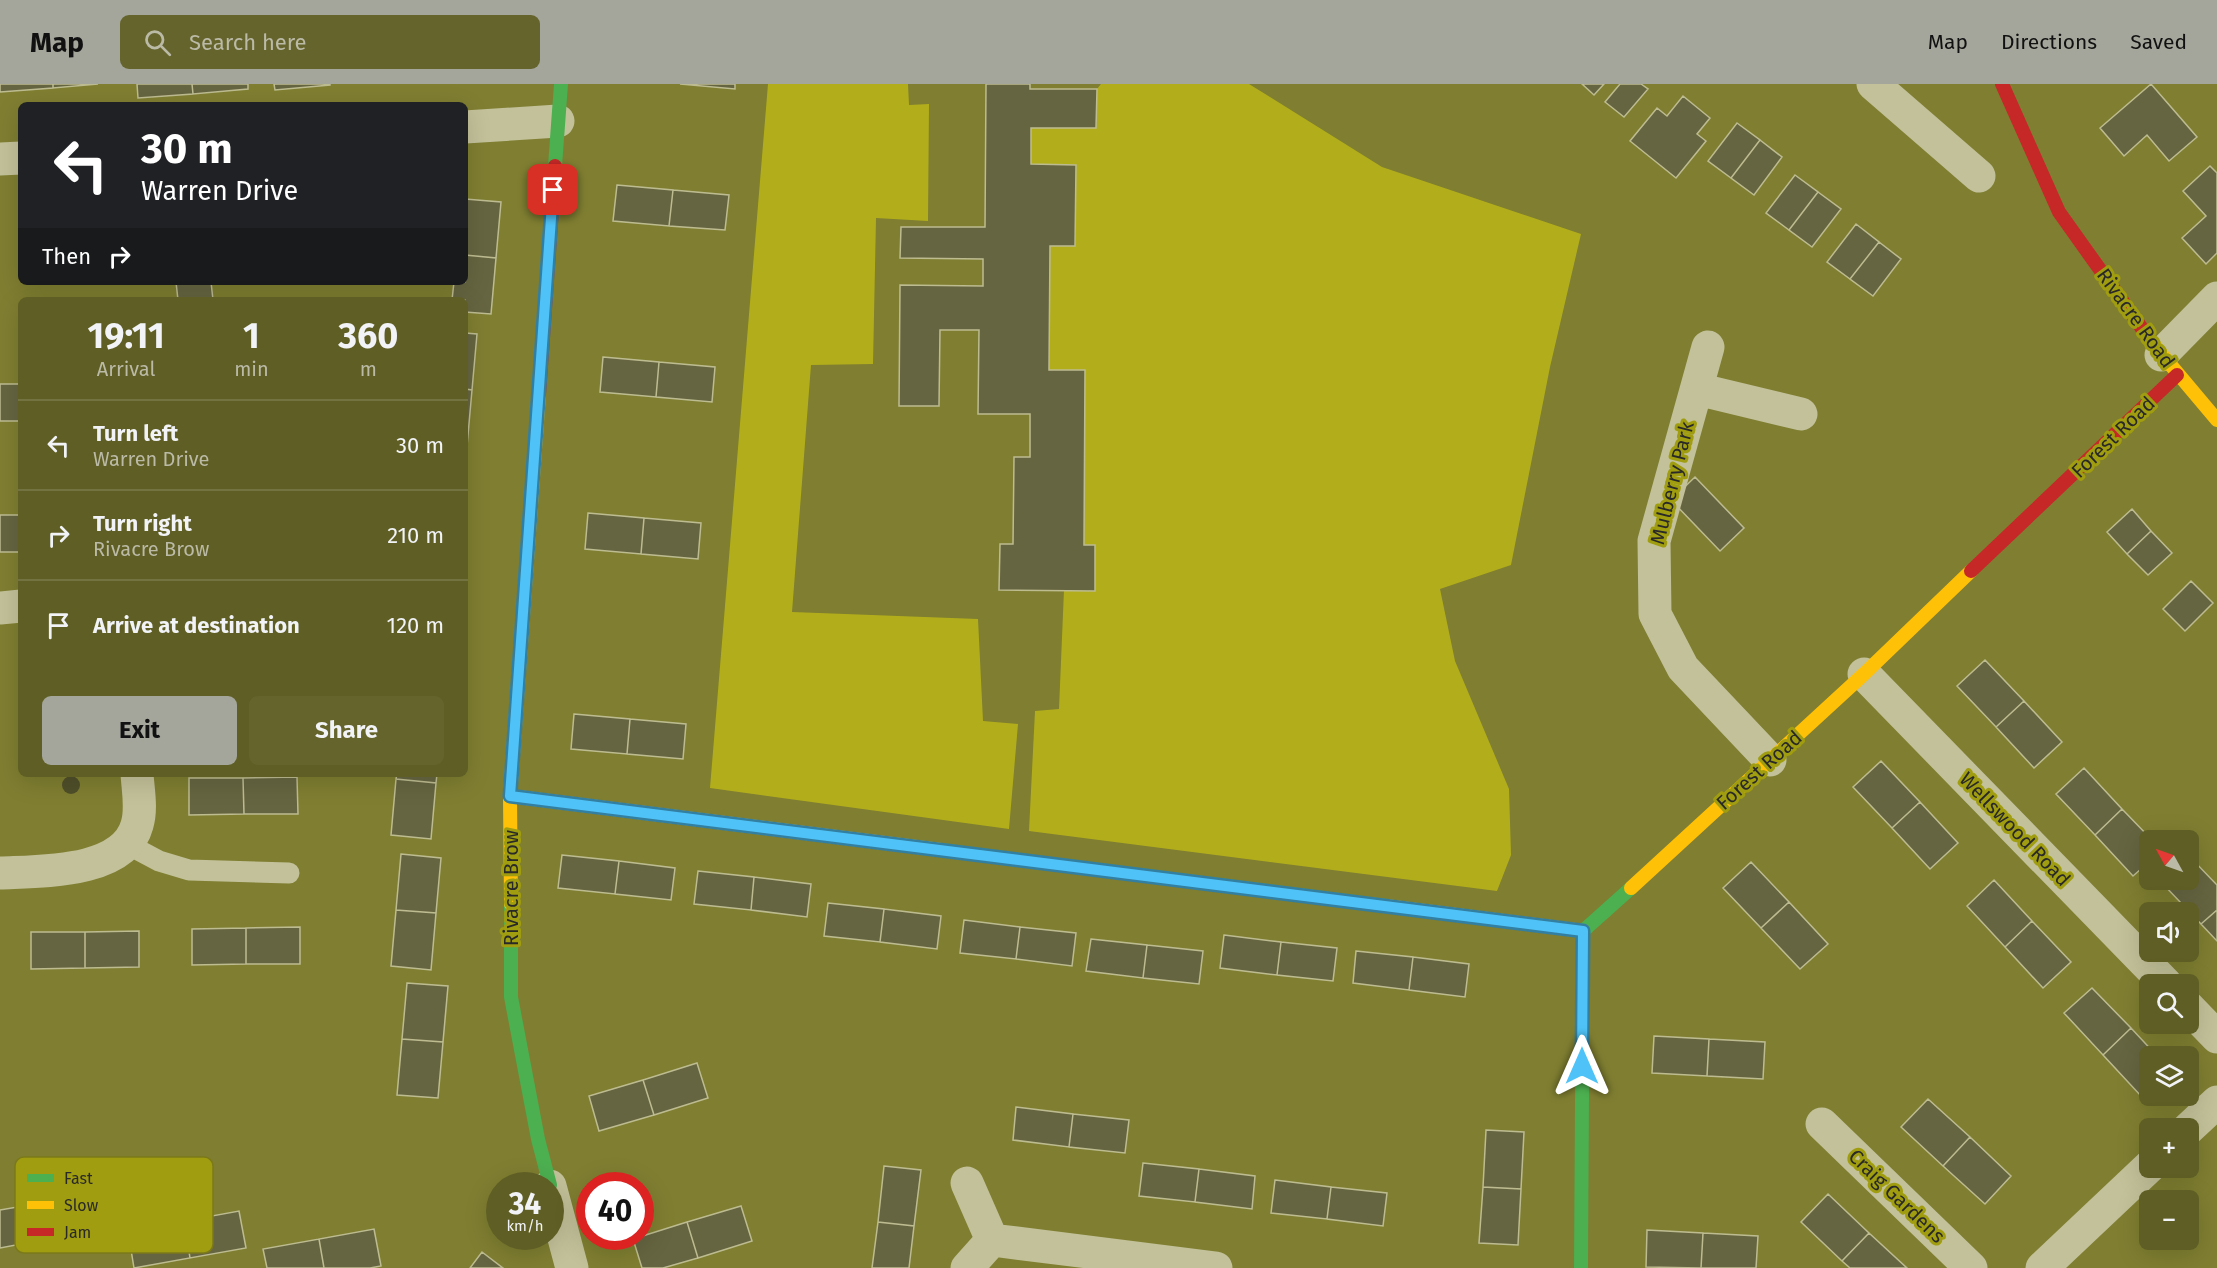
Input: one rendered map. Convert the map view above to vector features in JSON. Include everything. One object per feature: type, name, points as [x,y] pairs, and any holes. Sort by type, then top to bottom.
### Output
[{"type":"street","name":"Rivacre Brow","points":[[547,1172],[538,1139],[512,997],[510,796],[561,84]]},
{"type":"street","points":[[1873,84],[1979,176]]},
{"type":"street","name":"Rivacre Road","points":[[2002,84],[2059,212],[2169,365],[2217,420]]},
{"type":"street","points":[[468,127],[558,120]]},
{"type":"street","points":[[0,159],[18,158]]},
{"type":"street","points":[[2169,365],[2217,298]]},
{"type":"street","name":"Mulberry Park","points":[[1708,347],[1654,541],[1655,614],[1683,668],[1770,760]]},
{"type":"street","name":"Forest Road","points":[[1583,931],[1864,674],[2169,365]]},
{"type":"street","points":[[1697,389],[1801,414]]},
{"type":"street","points":[[0,608],[18,606]]},
{"type":"street","name":"Wellswood Road","points":[[1864,674],[2156,974]]},
{"type":"street","points":[[0,873],[80,867],[111,857],[127,844],[137,826],[139,803],[137,777]]},
{"type":"street","points":[[510,796],[1583,931],[1581,1268]]},
{"type":"street","points":[[2199,1018],[2217,1037]]},
{"type":"street","points":[[2199,1118],[2217,1101]]},
{"type":"street","name":"Craig Gardens","points":[[1822,1124],[1971,1268]]},
{"type":"street","points":[[2042,1268],[2139,1176]]},
{"type":"street","points":[[968,1183],[992,1240]]},
{"type":"street","name":"Rivacre Brow","points":[[564,1238],[572,1268]]},
{"type":"street","points":[[967,1268],[992,1240]]},
{"type":"street","points":[[992,1240],[1216,1268]]},
{"type":"lane","points":[[127,844],[159,861],[189,870],[289,873]]},
{"type":"shaded area","points":[[768,84],[908,84],[909,105],[929,104],[928,221],[876,218],[873,364],[811,365],[792,612],[978,619],[983,721],[1018,724],[1009,829],[710,788]]},
{"type":"shaded area","points":[[1101,84],[1249,84],[1382,167],[1581,234],[1550,367],[1511,565],[1440,589],[1455,661],[1509,789],[1511,855],[1497,891],[1029,831],[1035,711],[1059,709],[1064,590],[1095,590],[1095,545],[1084,545],[1049,370],[1050,246],[1075,246],[1076,165],[1031,164],[1031,128],[1096,128],[1097,89]]},
{"type":"building","points":[[0,84],[53,84],[53,88],[0,92]]},
{"type":"building","points":[[53,84],[98,84],[53,88]]},
{"type":"building","points":[[137,84],[192,84],[193,94],[138,98]]},
{"type":"building","points":[[192,84],[248,84],[248,89],[193,94]]},
{"type":"building","points":[[274,84],[330,84],[330,85],[275,90]]},
{"type":"building","points":[[680,84],[735,84],[735,89]]},
{"type":"building","points":[[986,84],[1030,84],[1030,89],[1097,89],[1096,128],[1031,128],[1031,164],[1076,165],[1075,246],[1050,246],[1049,370],[1085,370],[1084,545],[1095,545],[1095,591],[999,590],[1000,544],[1013,544],[1014,457],[1030,457],[1030,414],[978,414],[979,330],[940,330],[939,406],[899,406],[900,285],[983,286],[983,259],[900,258],[901,227],[985,227]]},
{"type":"building","points":[[1582,84],[1604,84],[1594,95]]},
{"type":"building","points":[[1620,84],[1641,84],[1648,89],[1624,117],[1605,102]]},
{"type":"building","points":[[2151,84],[2197,137],[2169,161],[2147,135],[2124,156],[2100,128]]},
{"type":"building","points":[[1683,96],[1710,118],[1697,134],[1706,141],[1676,178],[1630,141],[1657,108],[1667,116]]},
{"type":"building","points":[[1737,123],[1760,140],[1731,178],[1708,161]]},
{"type":"building","points":[[1760,140],[1782,157],[1754,195],[1731,178]]},
{"type":"building","points":[[2210,166],[2217,173],[2217,253],[2206,264],[2182,238],[2206,216],[2183,191]]},
{"type":"building","points":[[1795,175],[1818,192],[1789,230],[1766,213]]},
{"type":"building","points":[[617,185],[673,190],[669,226],[613,221]]},
{"type":"building","points":[[673,190],[729,195],[725,230],[669,226]]},
{"type":"building","points":[[1818,192],[1841,209],[1812,247],[1789,230]]},
{"type":"building","points":[[468,199],[501,202],[496,258],[468,255]]},
{"type":"building","points":[[1856,224],[1879,242],[1850,279],[1827,262]]},
{"type":"building","points":[[1879,242],[1901,259],[1873,296],[1850,279]]},
{"type":"building","points":[[468,255],[496,258],[491,314],[468,312],[468,297],[452,297],[454,285],[468,285]]},
{"type":"building","points":[[176,285],[211,285],[213,297],[178,297]]},
{"type":"building","points":[[468,333],[477,334],[472,390],[468,389]]},
{"type":"building","points":[[603,357],[659,362],[656,397],[600,392]]},
{"type":"building","points":[[659,362],[715,367],[712,402],[656,397]]},
{"type":"building","points":[[0,384],[18,384],[18,421],[0,421]]},
{"type":"building","points":[[468,389],[472,390],[468,435]]},
{"type":"building","points":[[1695,477],[1744,528],[1720,551],[1671,500]]},
{"type":"building","points":[[2132,509],[2151,531],[2127,554],[2107,532]]},
{"type":"building","points":[[588,513],[644,518],[641,554],[585,549]]},
{"type":"building","points":[[0,515],[18,515],[18,552],[0,552]]},
{"type":"building","points":[[644,518],[701,523],[698,559],[641,554]]},
{"type":"building","points":[[2151,531],[2172,553],[2148,575],[2127,554]]},
{"type":"building","points":[[2191,581],[2213,603],[2185,631],[2163,609]]},
{"type":"building","points":[[1985,660],[2024,701],[1996,727],[1957,686]]},
{"type":"building","points":[[2024,701],[2062,742],[2034,768],[1996,727]]},
{"type":"building","points":[[574,714],[630,719],[627,754],[571,749]]},
{"type":"building","points":[[630,719],[686,724],[683,759],[627,754]]},
{"type":"building","points":[[1881,761],[1920,802],[1892,828],[1853,787]]},
{"type":"building","points":[[2084,768],[2122,809],[2095,835],[2056,794]]},
{"type":"building","points":[[297,777],[298,814],[244,814],[243,778]]},
{"type":"building","points":[[396,777],[437,777],[436,783],[396,779]]},
{"type":"building","points":[[189,778],[243,778],[244,814],[189,815]]},
{"type":"building","points":[[396,779],[436,783],[431,839],[391,835]]},
{"type":"building","points":[[1920,802],[1958,843],[1930,869],[1892,828]]},
{"type":"building","points":[[2122,809],[2142,830],[2139,830],[2139,871],[2133,876],[2095,835]]},
{"type":"building","points":[[401,854],[441,858],[436,913],[396,910]]},
{"type":"building","points":[[562,855],[619,861],[615,894],[558,888]]},
{"type":"building","points":[[619,861],[675,868],[671,900],[615,894]]},
{"type":"building","points":[[1751,862],[1789,902],[1761,928],[1723,888]]},
{"type":"building","points":[[2199,866],[2217,885],[2217,910],[2201,924],[2199,922],[2199,902],[2180,902],[2169,890],[2199,890]]},
{"type":"building","points":[[698,871],[754,877],[751,910],[694,904]]},
{"type":"building","points":[[754,877],[811,884],[807,917],[751,910]]},
{"type":"building","points":[[1994,880],[2032,921],[2005,947],[1967,906]]},
{"type":"building","points":[[1789,902],[1828,944],[1800,969],[1761,928]]},
{"type":"building","points":[[828,903],[884,909],[880,942],[824,936]]},
{"type":"building","points":[[884,909],[941,916],[937,949],[880,942]]},
{"type":"building","points":[[396,910],[436,913],[431,970],[391,966]]},
{"type":"building","points":[[2217,910],[2217,941],[2201,924]]},
{"type":"building","points":[[964,920],[1020,927],[1016,959],[960,953]]},
{"type":"building","points":[[2032,921],[2071,962],[2043,988],[2005,947]]},
{"type":"building","points":[[300,927],[300,964],[246,964],[246,928]]},
{"type":"building","points":[[1020,927],[1076,933],[1072,966],[1016,959]]},
{"type":"building","points":[[246,928],[246,964],[192,965],[192,929]]},
{"type":"building","points":[[139,931],[139,967],[85,968],[85,932]]},
{"type":"building","points":[[31,932],[85,932],[85,968],[31,969]]},
{"type":"building","points":[[1224,935],[1281,942],[1277,975],[1220,968]]},
{"type":"building","points":[[1091,939],[1147,945],[1143,978],[1086,971]]},
{"type":"building","points":[[1281,942],[1337,948],[1333,981],[1277,975]]},
{"type":"building","points":[[1147,945],[1203,951],[1199,984],[1143,978]]},
{"type":"building","points":[[1356,951],[1413,957],[1409,990],[1353,983]]},
{"type":"building","points":[[1413,957],[1469,964],[1465,997],[1409,990]]},
{"type":"building","points":[[407,983],[448,986],[443,1042],[402,1039]]},
{"type":"building","points":[[2092,988],[2131,1028],[2103,1055],[2064,1013]]},
{"type":"building","points":[[2131,1028],[2148,1046],[2139,1046],[2139,1094],[2103,1055]]},
{"type":"building","points":[[1654,1036],[1709,1039],[1707,1076],[1652,1073]]},
{"type":"building","points":[[402,1039],[443,1042],[438,1098],[397,1095]]},
{"type":"building","points":[[1709,1039],[1765,1042],[1763,1079],[1707,1076]]},
{"type":"building","points":[[697,1063],[708,1098],[654,1115],[643,1080]]},
{"type":"building","points":[[643,1080],[654,1115],[599,1131],[589,1096]]},
{"type":"building","points":[[1928,1099],[1970,1137],[1943,1166],[1901,1127]]},
{"type":"building","points":[[1016,1107],[1073,1114],[1069,1147],[1013,1140]]},
{"type":"building","points":[[1073,1114],[1129,1120],[1125,1153],[1069,1147]]},
{"type":"building","points":[[1486,1130],[1524,1132],[1521,1189],[1483,1187]]},
{"type":"building","points":[[1970,1137],[2011,1176],[1985,1204],[1943,1166]]},
{"type":"building","points":[[1143,1163],[1199,1169],[1195,1202],[1139,1196]]},
{"type":"building","points":[[884,1166],[921,1170],[914,1226],[878,1222]]},
{"type":"building","points":[[1199,1169],[1255,1176],[1252,1209],[1195,1202]]},
{"type":"building","points":[[1275,1180],[1331,1187],[1327,1219],[1271,1213]]},
{"type":"building","points":[[1331,1187],[1387,1193],[1383,1226],[1327,1219]]},
{"type":"building","points":[[1483,1187],[1521,1189],[1518,1245],[1479,1243]]},
{"type":"building","points":[[1828,1194],[1869,1233],[1842,1261],[1801,1222]]},
{"type":"building","points":[[741,1206],[752,1241],[698,1258],[687,1222]]},
{"type":"building","points":[[15,1207],[15,1245],[0,1248],[0,1210]]},
{"type":"building","points":[[239,1211],[246,1248],[190,1258],[189,1253],[213,1253],[213,1216]]},
{"type":"building","points":[[687,1222],[698,1258],[663,1268],[642,1268],[636,1250],[654,1250],[654,1232]]},
{"type":"building","points":[[878,1222],[914,1226],[909,1268],[872,1268]]},
{"type":"building","points":[[374,1229],[381,1266],[324,1268],[319,1239]]},
{"type":"building","points":[[1647,1230],[1703,1233],[1701,1268],[1646,1267]]},
{"type":"building","points":[[1703,1233],[1758,1236],[1756,1268],[1701,1268]]},
{"type":"building","points":[[1869,1233],[1907,1268],[1850,1268],[1842,1261]]},
{"type":"building","points":[[319,1239],[324,1268],[267,1268],[263,1249]]},
{"type":"building","points":[[482,1252],[503,1268],[470,1268]]},
{"type":"building","points":[[132,1253],[189,1253],[190,1258],[134,1268]]},
{"type":"traffic: fast","points":[[555,166],[561,84]]},
{"type":"traffic: fast","points":[[941,850],[1386,906]]},
{"type":"traffic: fast","points":[[1581,1268],[1583,931],[1631,888]]},
{"type":"traffic: fast","points":[[511,904],[511,997],[538,1139],[547,1172]]},
{"type":"traffic: slow","points":[[2153,344],[2217,420]]},
{"type":"traffic: slow","points":[[511,904],[510,796],[539,394]]},
{"type":"traffic: slow","points":[[1631,888],[1864,674],[1971,571]]},
{"type":"traffic: slow","points":[[510,796],[941,850]]},
{"type":"traffic: slow","points":[[1386,906],[1583,931]]},
{"type":"traffic: jam","points":[[2002,84],[2059,212],[2153,344]]},
{"type":"traffic: jam","points":[[539,394],[555,166]]},
{"type":"traffic: jam","points":[[1971,571],[2177,375]]},
{"type":"route","points":[[553,190],[510,796],[1583,931],[1582,1066]]}]
